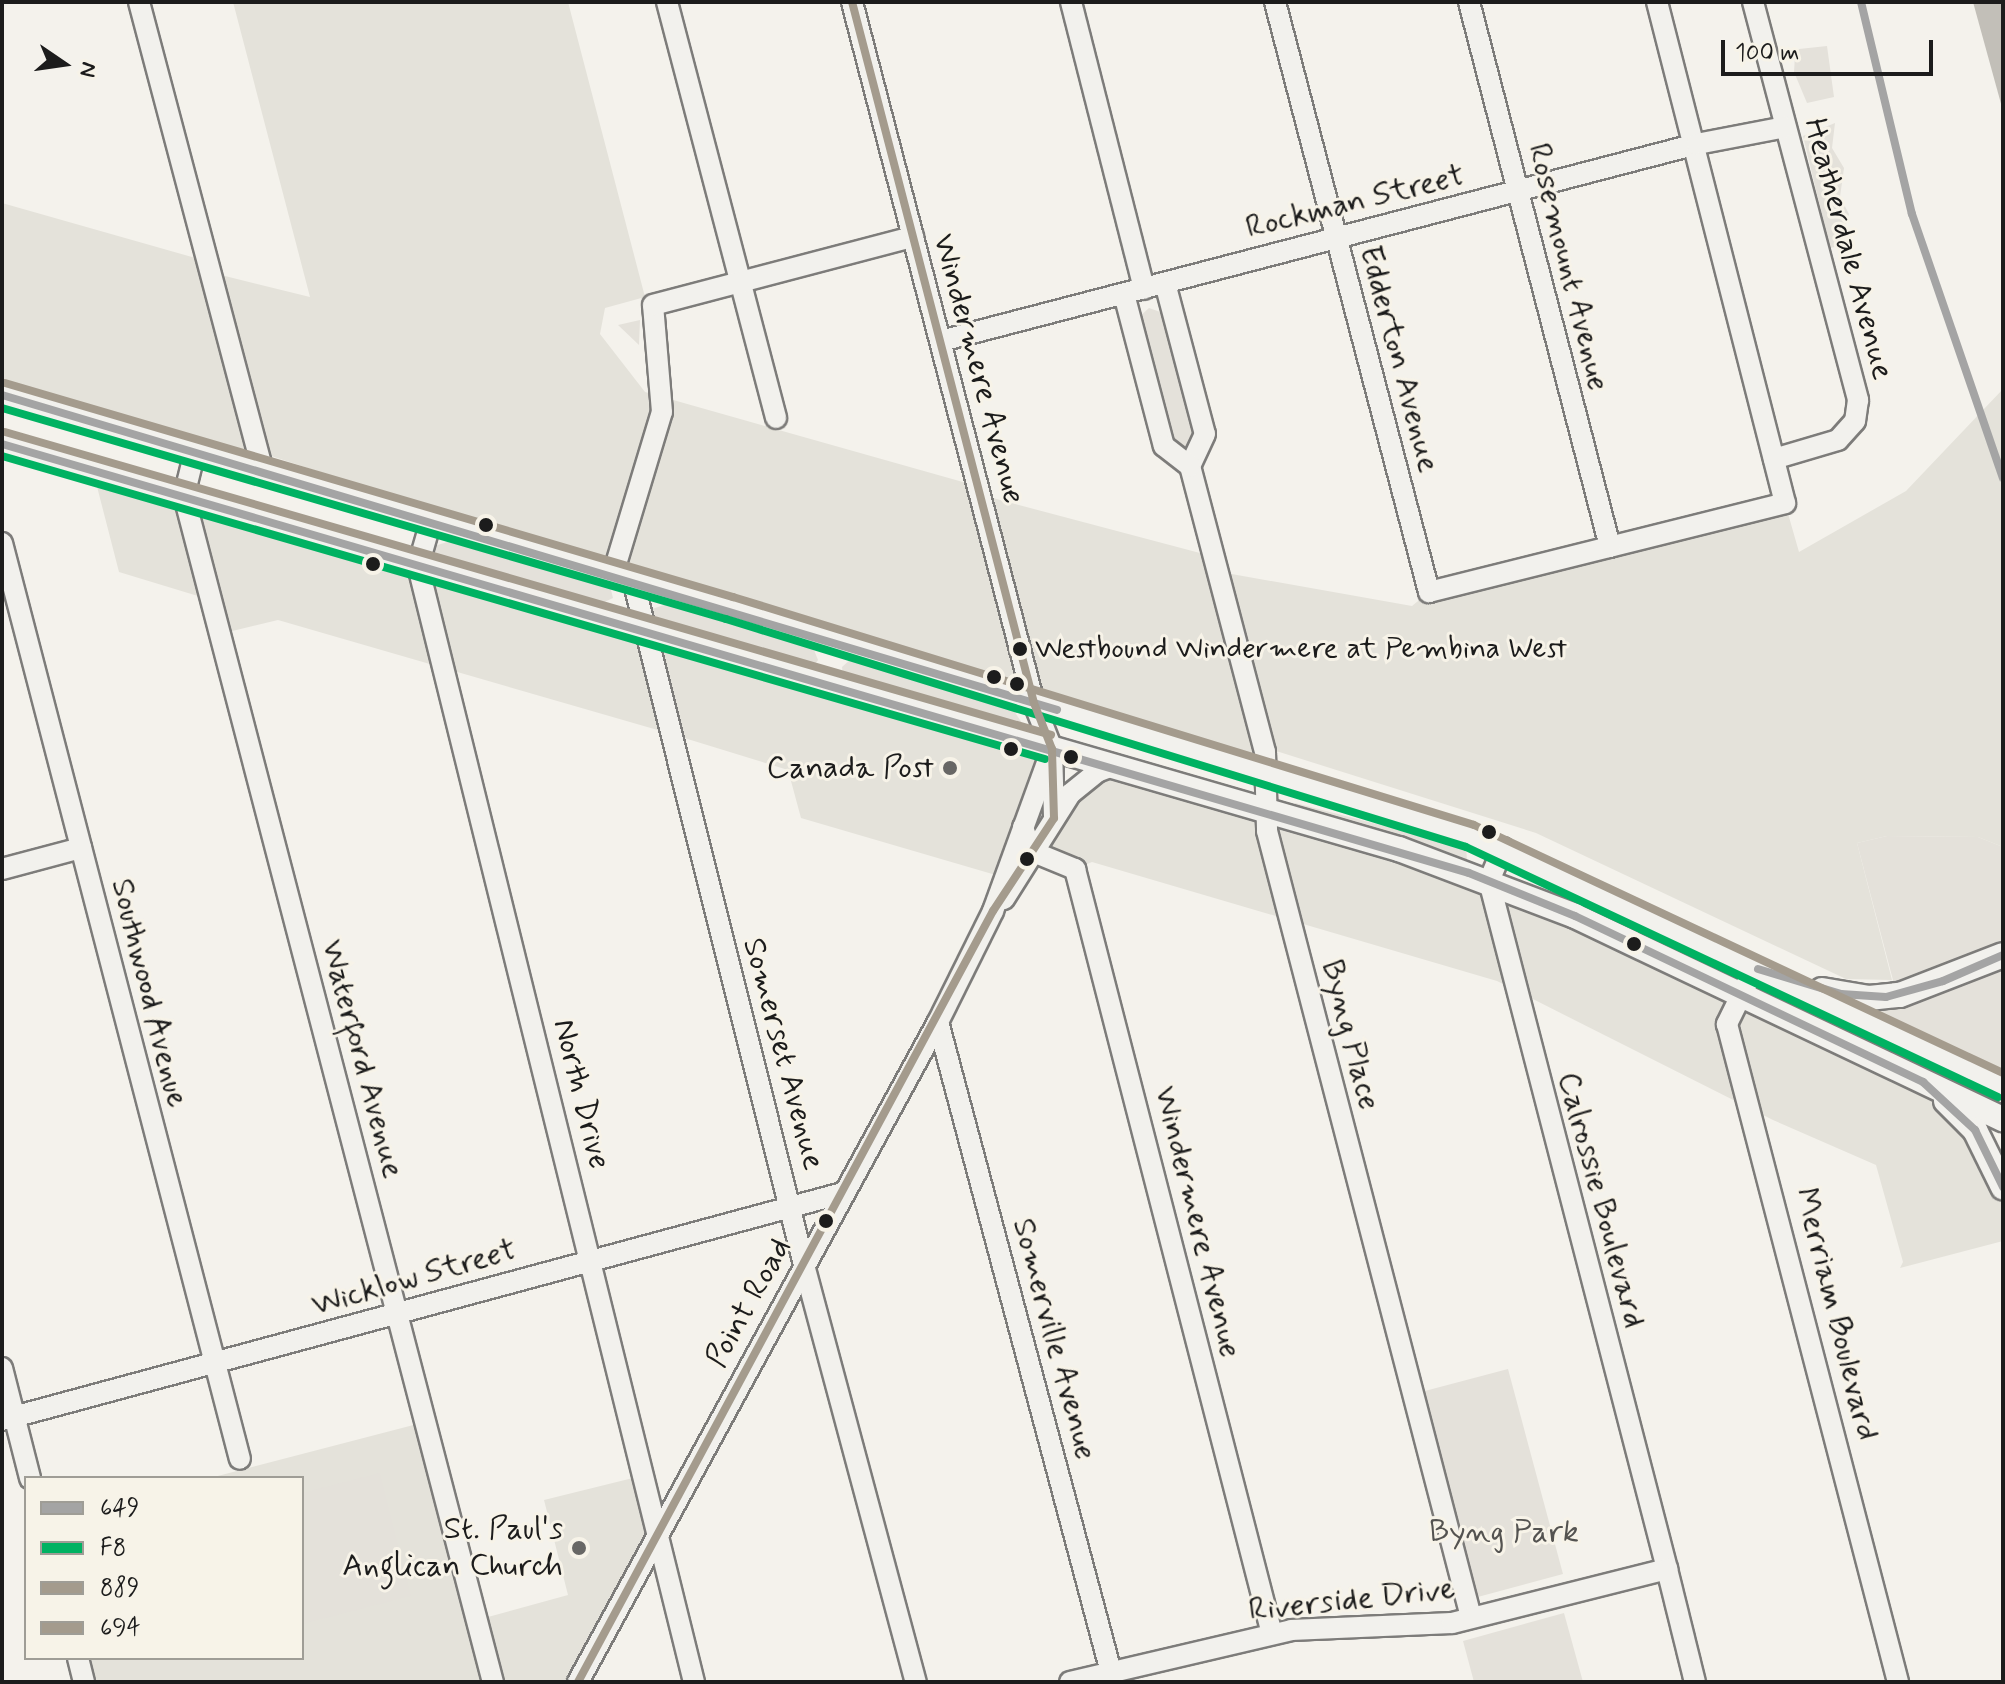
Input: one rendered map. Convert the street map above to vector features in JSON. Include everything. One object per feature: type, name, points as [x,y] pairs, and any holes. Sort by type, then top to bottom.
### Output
[{"type":"main road","points":[[2,395],[623,577],[1503,848],[2003,1086]]},
{"type":"main road","points":[[2,444],[643,632],[1115,765],[1489,881],[2003,1119]]},
{"type":"main road","points":[[1052,749],[1126,732]]},
{"type":"main road","points":[[1785,981],[1886,997],[1931,986],[2003,955]]},
{"type":"main road","points":[[1923,1082],[1975,1130],[2003,1187]]},
{"type":"street","points":[[139,2],[263,471]]},
{"type":"street","points":[[667,2],[776,418]]},
{"type":"street","name":"Windermere Avenue","points":[[852,2],[1034,703],[1052,749]]},
{"type":"street","points":[[1071,2],[1134,291],[1164,446],[1190,466],[1205,434],[1165,283]]},
{"type":"street","name":"Edderton Avenue","points":[[1275,2],[1429,592],[1610,547]]},
{"type":"street","name":"Rosemount Avenue","points":[[1469,2],[1610,547]]},
{"type":"street","points":[[1610,547],[1785,503],[1697,144],[1657,2]]},
{"type":"street","name":"Heatherdale Avenue","points":[[1753,2],[1858,400],[1855,421],[1838,440],[1774,459]]},
{"type":"street","name":"Rockman Street","points":[[941,341],[1697,144],[1785,127]]},
{"type":"street","points":[[623,577],[662,412],[653,305],[913,237]]},
{"type":"street","name":"Waterford Avenue","points":[[195,451],[184,496],[493,1682]]},
{"type":"street","name":"Byng Place","points":[[1190,466],[1269,775],[1265,810],[1288,920],[1471,1617]]},
{"type":"street","points":[[418,566],[431,521]]},
{"type":"street","name":"Southwood Avenue","points":[[2,543],[213,1366],[240,1459]]},
{"type":"street","name":"North Drive","points":[[418,566],[645,1475],[668,1588],[694,1682]]},
{"type":"street","name":"Somerset Avenue","points":[[623,577],[643,632],[804,1265],[916,1682]]},
{"type":"street","points":[[1052,749],[1054,818]]},
{"type":"street","name":"Point Road","points":[[578,1682],[938,1022],[993,911],[1052,749]]},
{"type":"street","name":"Point Road","points":[[993,911],[1077,787],[1115,765]]},
{"type":"street","points":[[1023,826],[1034,853]]},
{"type":"street","points":[[2,869],[81,848]]},
{"type":"street","points":[[1489,881],[1503,848]]},
{"type":"street","name":"Windermere Avenue","points":[[1034,853],[1075,869],[1272,1634]]},
{"type":"street","name":"Calrossie Boulevard","points":[[1489,881],[1667,1569]]},
{"type":"street","name":"Merriam Boulevard","points":[[1755,967],[1727,1024],[1898,1682]]},
{"type":"street","name":"Somerville Avenue","points":[[938,1022],[1111,1672]]},
{"type":"street","name":"Wicklow Street","points":[[8,1418],[213,1366],[397,1312],[843,1193]]},
{"type":"street","points":[[2,1368],[8,1418],[29,1476]]},
{"type":"street","points":[[645,1475],[667,1485],[687,1479]]},
{"type":"street","points":[[1667,1569],[1695,1682]]},
{"type":"street","name":"Riverside Drive","points":[[1070,1682],[1272,1634],[1357,1624],[1436,1626],[1667,1569]]},
{"type":"street","points":[[634,1578],[668,1588]]},
{"type":"street","points":[[78,1660],[84,1682]]},
{"type":"shaded area","points":[[233,2],[568,2],[645,297],[605,308],[600,334],[645,392],[977,486],[980,494],[1000,500],[1215,557],[1269,775],[613,574],[608,555],[603,559],[467,520],[262,453],[262,470],[2,393],[2,203],[206,261],[209,272],[310,297]]},
{"type":"shaded area","points":[[1973,2],[2003,2],[2003,111]]},
{"type":"shaded area","points":[[2003,389],[2003,847],[1978,837],[1887,836],[1857,843],[1892,980],[1846,979],[1536,833],[1273,750],[1226,573],[1412,606],[1429,592],[1785,503],[1799,552],[1906,491]]},
{"type":"shaded area","points":[[93,471],[1052,749],[1006,878],[801,818],[788,770],[278,620],[220,634],[211,600],[119,572]]},
{"type":"shaded area","points":[[1094,761],[1469,873],[1923,1082],[1962,1115],[2003,1187],[2003,1241],[1900,1268],[1903,1262],[1876,1165],[1773,1120],[1497,981],[1092,862],[1075,869],[1045,859],[1047,825]]},
{"type":"shaded area","points":[[425,1422],[477,1620],[568,1595],[544,1500],[645,1475],[659,1533],[578,1682],[85,1682],[80,1660],[304,1660],[304,1476],[218,1476]]},
{"type":"green space","points":[[1827,46],[1834,97],[1807,103],[1794,72],[1795,55],[1799,49]]},
{"type":"green space","points":[[1835,123],[1832,148],[1844,168],[1840,197],[1849,214],[1840,246],[1830,248],[1803,136]]},
{"type":"green space","points":[[1149,308],[1163,313],[1196,436],[1186,452],[1172,448],[1139,317]]},
{"type":"green space","points":[[640,320],[639,345],[618,325]]},
{"type":"green space","points":[[454,540],[610,586],[613,598],[596,606],[431,558],[431,547]]},
{"type":"green space","points":[[670,603],[812,645],[818,660],[813,667],[650,624],[649,610]]},
{"type":"green space","points":[[852,658],[1010,705],[1026,729],[843,676],[842,667]]},
{"type":"green space","points":[[1295,803],[1466,847],[1467,860],[1294,806]]},
{"type":"green space","points":[[1887,836],[1978,837],[2003,847],[2003,945],[1923,981],[1894,984],[1857,843]]},
{"type":"green space","points":[[1626,922],[1741,976],[1735,977]]},
{"type":"green space","points":[[2003,962],[2003,1069],[1870,1010]]},
{"type":"green space","name":"Byng Park","points":[[1508,1369],[1563,1574],[1474,1598],[1421,1392]]},
{"type":"green space","points":[[380,1473],[411,1596],[304,1623],[304,1492]]},
{"type":"green space","points":[[1564,1613],[1583,1682],[1474,1682],[1463,1641]]},
{"type":"transit line","name":"694","points":[[578,1682],[993,911],[1054,818],[1052,749],[1034,703],[852,2]]},
{"type":"transit line","name":"649","points":[[1861,2],[1912,214],[2003,478]]},
{"type":"transit line","name":"889","points":[[5,383],[733,597],[1474,825],[2003,1073]]},
{"type":"transit line","name":"649","points":[[2,395],[1057,710]]},
{"type":"transit line","name":"F8","points":[[2,408],[726,619],[1466,847],[1998,1097]]},
{"type":"transit line","name":"889","points":[[5,432],[1051,735]]},
{"type":"transit line","name":"649","points":[[2,444],[1469,873],[1575,916],[1923,1082],[1975,1130],[2003,1187]]},
{"type":"transit line","name":"F8","points":[[2,456],[1045,759]]},
{"type":"transit line","name":"649","points":[[1758,969],[1841,994],[1886,997],[1943,981],[2003,955]]},
{"type":"place","name":"Westbound Windermere at Pembina West","points":[[1020,649]]},
{"type":"place","name":"Canada Post","points":[[950,768]]},
{"type":"place","name":"St. Paul's Anglican Church","points":[[579,1548]]}]
